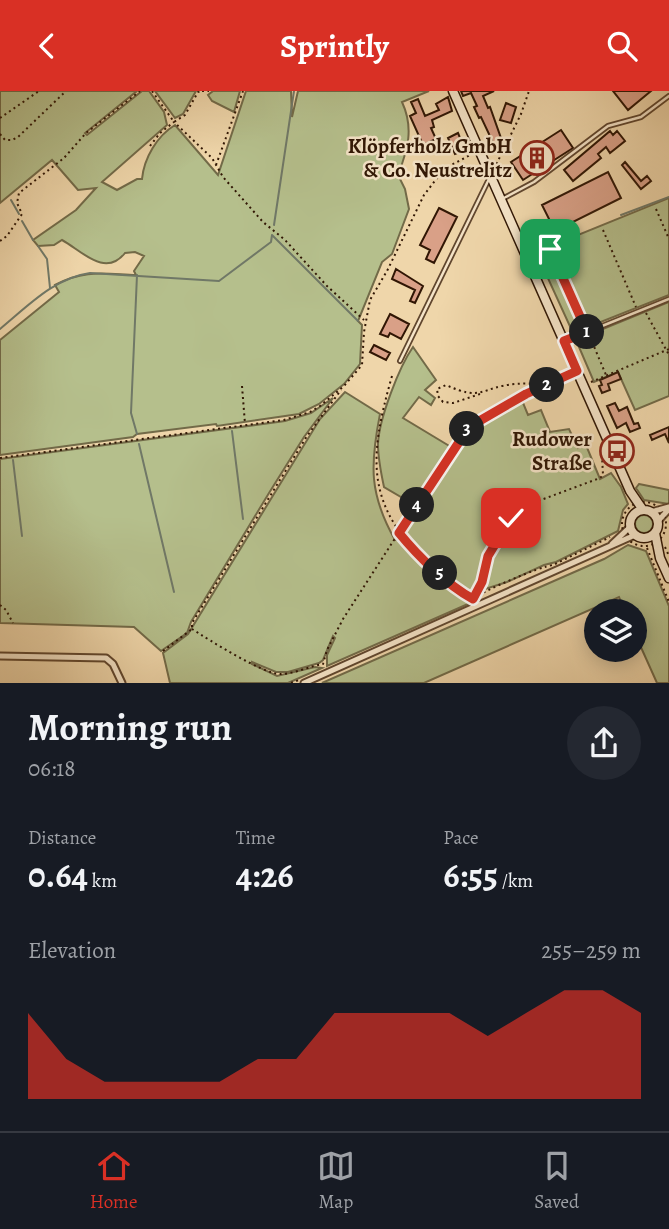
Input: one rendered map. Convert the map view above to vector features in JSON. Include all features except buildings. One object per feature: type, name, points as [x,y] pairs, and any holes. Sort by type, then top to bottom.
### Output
[{"type":"main road","points":[[453,91],[630,491],[647,511],[654,533],[637,538]]},
{"type":"main road","points":[[637,538],[647,511]]},
{"type":"main road","points":[[637,538],[660,558],[669,578]]},
{"type":"street","points":[[647,511],[669,508]]},
{"type":"street","points":[[304,683],[610,547],[637,538]]},
{"type":"street","points":[[0,656],[106,658],[113,664],[122,683]]},
{"type":"lane","points":[[501,199],[534,182],[608,126],[641,117],[669,96]]},
{"type":"lane","points":[[400,361],[491,176]]},
{"type":"lane","points":[[564,341],[669,299]]},
{"type":"path","points":[[0,118],[39,91]]},
{"type":"path","points":[[0,134],[5,140],[18,137],[66,91]]},
{"type":"path","points":[[0,241],[7,236],[22,214],[17,203],[19,193],[64,158],[86,133],[140,91]]},
{"type":"path","points":[[152,91],[174,122],[216,165],[223,177],[263,222],[285,240],[327,286],[366,321]]},
{"type":"path","points":[[150,146],[160,134],[185,115],[198,92],[209,91]]},
{"type":"path","points":[[216,165],[243,91]]},
{"type":"path","points":[[491,176],[517,123],[529,91]]},
{"type":"path","points":[[192,629],[192,623],[307,436],[362,365],[370,300],[424,195],[444,169],[480,151]]},
{"type":"path","points":[[656,209],[669,239]]},
{"type":"path","points":[[603,230],[638,311]]},
{"type":"path","points":[[550,249],[606,375]]},
{"type":"path","points":[[644,309],[669,355]]},
{"type":"path","points":[[583,386],[668,349]]},
{"type":"path","points":[[192,629],[245,660],[275,673],[289,673],[323,664],[343,619],[469,427],[526,394],[577,371]]},
{"type":"path","points":[[392,376],[377,439],[378,478],[382,500],[399,533],[413,549],[460,592],[473,599],[477,607]]},
{"type":"path","points":[[480,394],[469,394],[446,385],[437,389],[443,402],[453,403],[515,384],[550,383]]},
{"type":"path","points":[[242,386],[245,425]]},
{"type":"path","points":[[0,458],[284,420],[310,412],[344,387]]},
{"type":"path","points":[[473,599],[482,582],[488,556],[517,511],[600,478],[603,475],[602,456],[612,451]]},
{"type":"path","points":[[473,599],[479,593],[544,565],[553,565],[612,536],[637,538],[662,540],[666,521],[647,511],[626,509],[621,519],[637,538],[669,602]]},
{"type":"path","points":[[0,605],[6,610],[12,623]]},
{"type":"path","points":[[163,651],[192,629]]},
{"type":"green space","points":[[0,91],[137,91],[85,133],[87,135],[142,91],[149,91],[164,112],[167,125],[102,182],[117,190],[142,179],[152,148],[175,125],[218,175],[246,91],[291,91],[292,117],[298,91],[429,91],[402,102],[409,130],[405,156],[398,175],[405,189],[409,209],[392,254],[382,262],[358,321],[362,325],[360,364],[344,384],[319,404],[299,414],[137,434],[133,437],[0,455],[0,340],[59,292],[55,285],[85,275],[136,275],[134,271],[144,256],[135,252],[125,253],[117,260],[102,263],[85,256],[62,240],[54,245],[38,246],[33,240],[76,210],[96,188],[78,190],[52,160],[0,203]]},
{"type":"green space","points":[[155,91],[196,91],[183,114],[175,118]]},
{"type":"green space","points":[[213,91],[240,91],[234,112],[212,101],[208,95]]},
{"type":"green space","points":[[669,198],[669,295],[573,333],[536,252]]},
{"type":"green space","points":[[669,302],[669,396],[635,410],[618,372],[594,382],[576,340]]},
{"type":"green space","points":[[413,347],[436,380],[425,390],[435,398],[431,405],[419,397],[403,418],[451,447],[447,453],[450,456],[471,427],[521,398],[528,415],[541,410],[550,432],[569,429],[578,448],[586,445],[600,479],[611,473],[628,504],[623,510],[618,531],[556,562],[479,591],[492,551],[490,549],[475,591],[470,595],[462,591],[414,547],[403,533],[418,507],[384,487],[379,460],[379,433],[396,380]]},
{"type":"green space","points":[[345,392],[380,414],[374,449],[374,479],[380,508],[395,540],[402,540],[468,601],[468,604],[327,666],[327,655],[335,638],[333,636],[323,660],[319,663],[288,672],[276,672],[252,662],[277,676],[315,667],[322,668],[288,683],[170,683],[163,653],[188,634],[320,419]]},
{"type":"green space","points":[[333,398],[304,437],[269,493],[191,622],[187,633],[161,651],[134,627],[0,623],[0,459],[285,421],[311,413]]},
{"type":"green space","points":[[639,484],[669,490],[669,504],[644,500],[636,488]]},
{"type":"green space","points":[[644,515],[650,518],[653,524],[650,530],[644,533],[638,530],[635,524],[638,518]]},
{"type":"green space","points":[[628,545],[646,551],[669,606],[669,683],[657,683],[647,661],[647,599],[619,597],[584,599],[584,612],[424,683],[322,683],[604,559]]},
{"type":"waterway","points":[[274,225],[294,91]]},
{"type":"waterway","points":[[621,215],[669,197]]},
{"type":"waterway","points":[[11,200],[19,214]]},
{"type":"waterway","points":[[22,221],[33,240]]},
{"type":"waterway","points":[[272,235],[358,321]]},
{"type":"waterway","points":[[0,329],[53,287],[90,273],[219,281],[271,242],[272,235]]},
{"type":"waterway","points":[[38,246],[47,259],[50,288]]},
{"type":"waterway","points":[[137,275],[131,413],[137,434]]},
{"type":"waterway","points":[[232,431],[243,519]]},
{"type":"waterway","points":[[139,444],[174,592]]},
{"type":"waterway","points":[[13,460],[22,536]]},
{"type":"place","name":"Klöpferholz GmbH & Co. Neustrelitz","points":[[537,158]]},
{"type":"place","name":"Rudower Straße","points":[[617,451]]},
{"type":"route","points":[[511,518],[488,556],[482,582],[473,599],[460,592],[399,533],[469,427],[526,394],[577,371],[564,341],[587,332],[550,249]]}]
